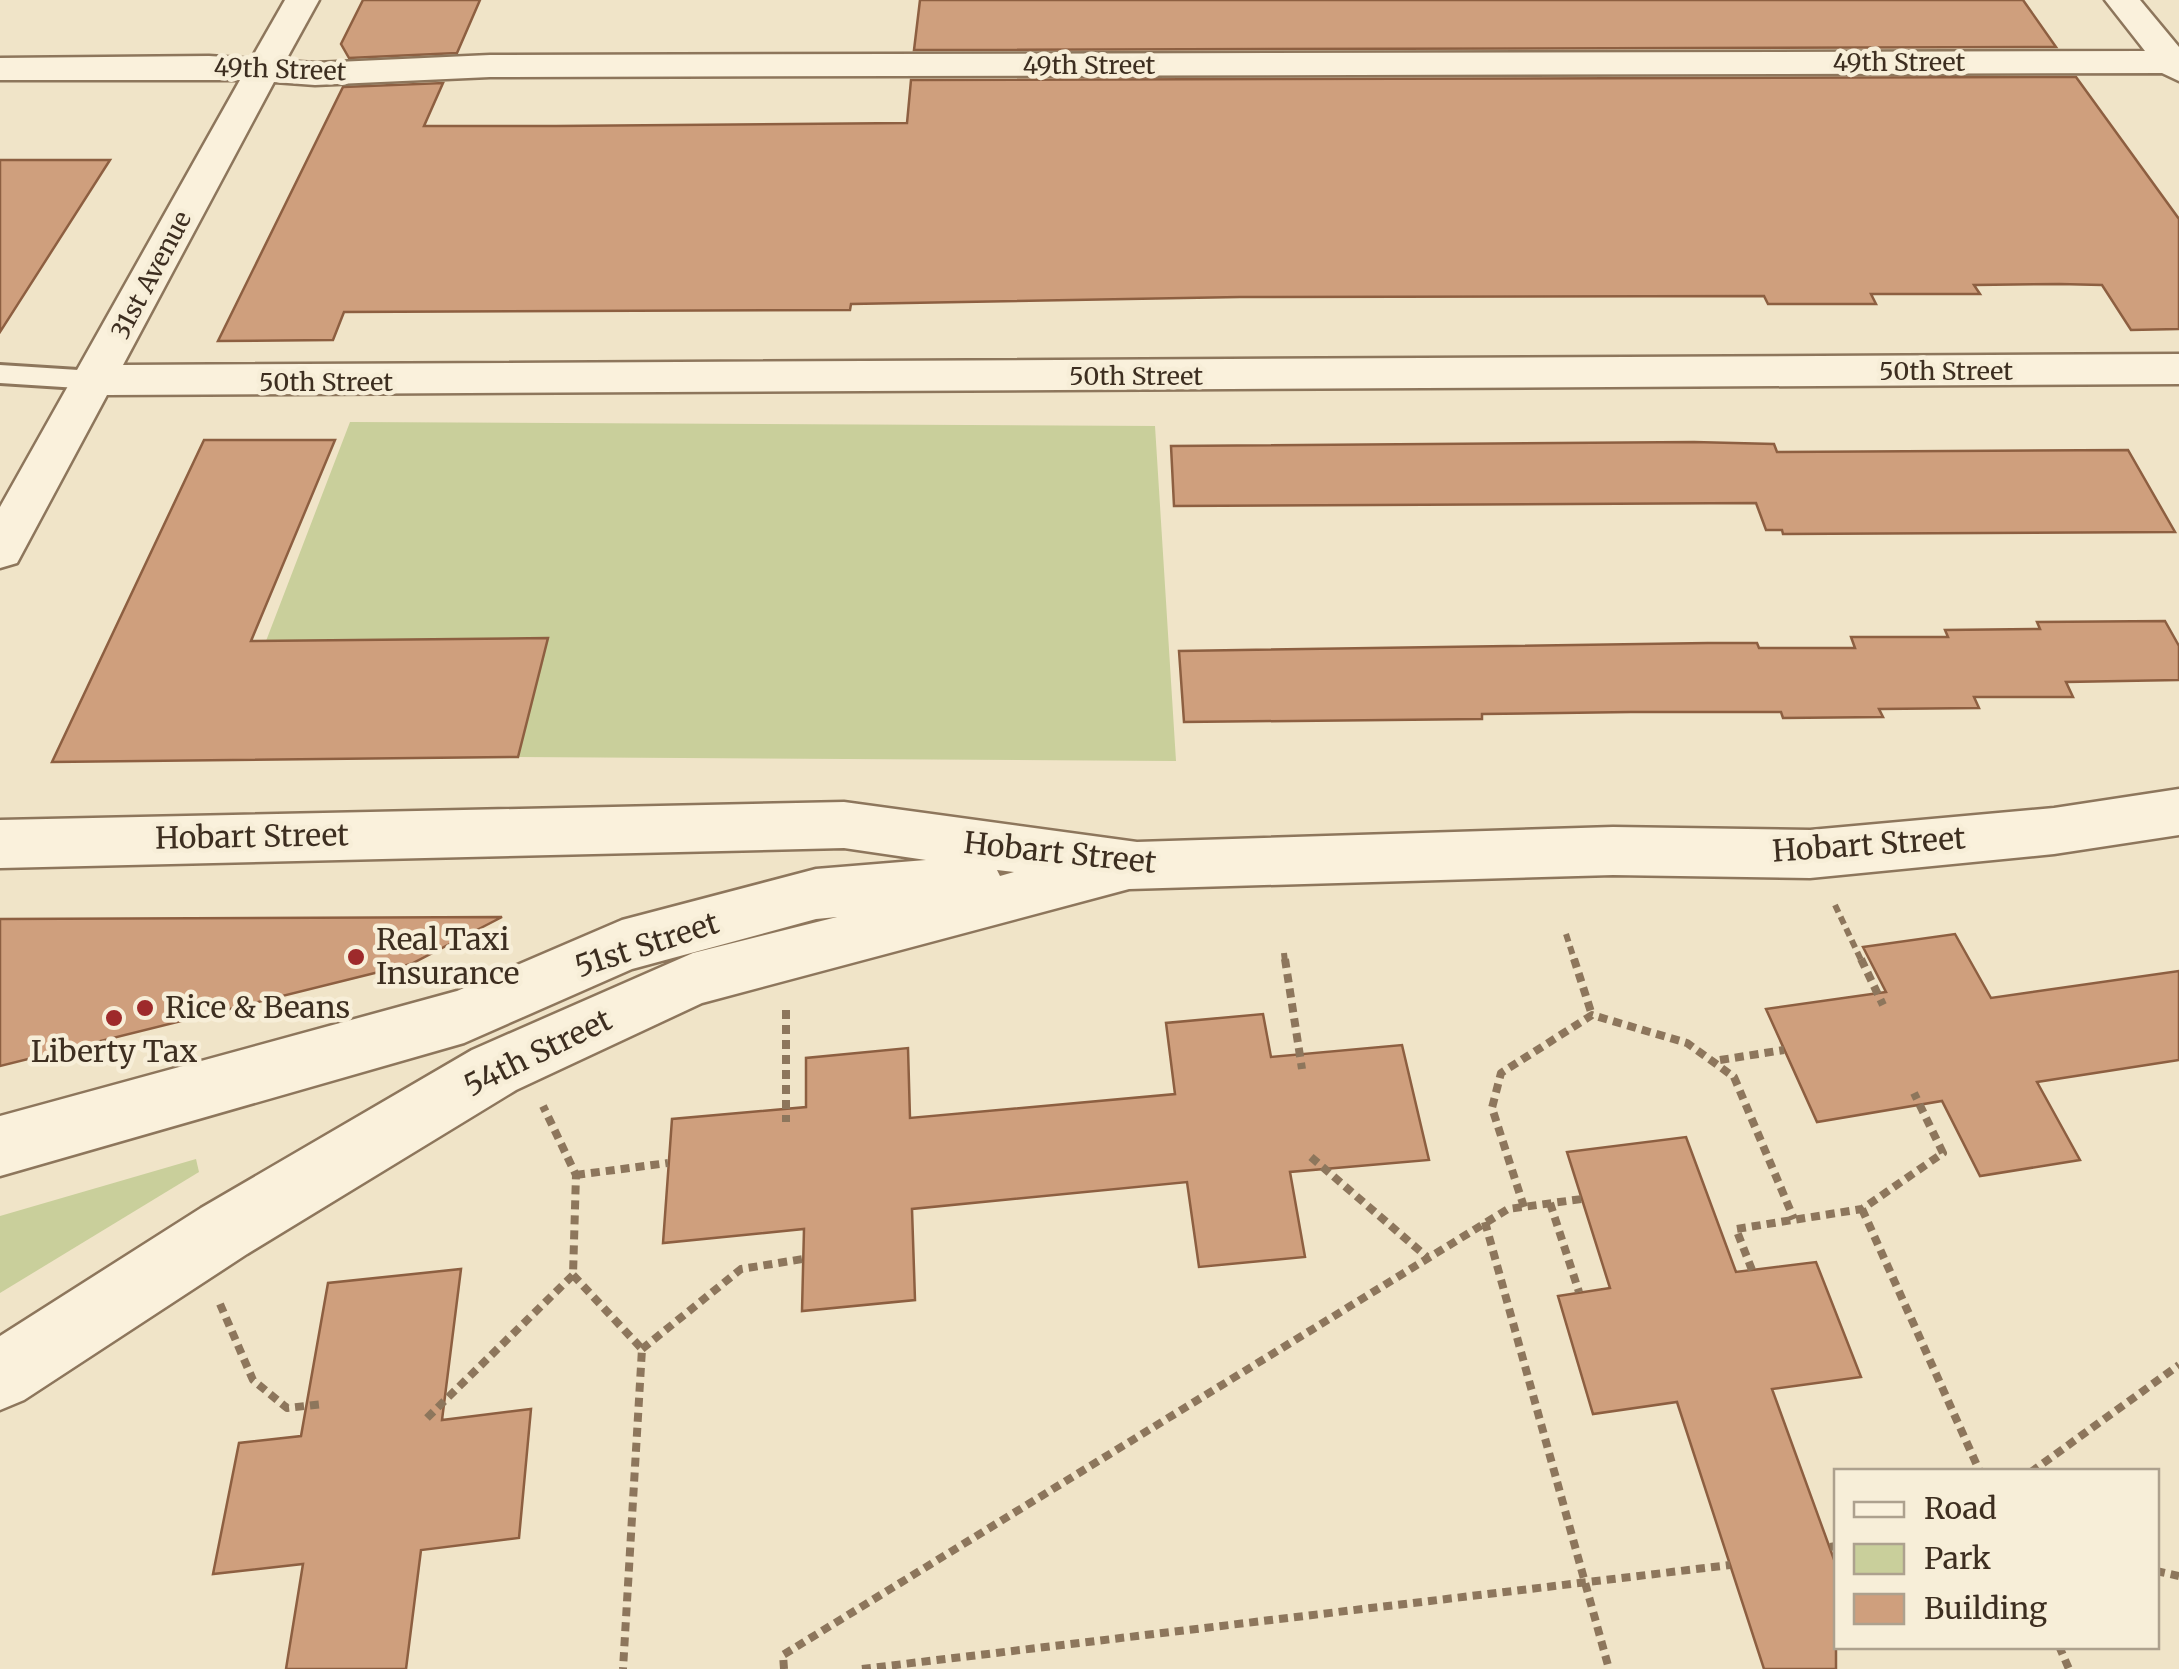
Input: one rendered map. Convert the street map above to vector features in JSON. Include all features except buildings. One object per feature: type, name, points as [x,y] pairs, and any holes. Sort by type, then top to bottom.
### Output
[{"type":"street","name":"31st Avenue","points":[[0,550],[302,0]]},
{"type":"street","points":[[2122,0],[2176,64]]},
{"type":"street","name":"49th Street","points":[[0,69],[262,70],[315,74],[490,66],[2176,64]]},
{"type":"street","name":"50th Street","points":[[94,380],[2179,369]]},
{"type":"street","name":"Hobart Street","points":[[0,844],[844,825],[1136,866],[1613,851],[1810,854],[2054,831],[2179,812]]},
{"type":"street","name":"51st Street","points":[[0,1146],[464,1016],[622,946],[816,894],[1136,866]]},
{"type":"street","name":"54th Street","points":[[0,1376],[224,1231],[494,1070],[694,979],[1136,866]]},
{"type":"lane","points":[[0,374],[94,380]]},
{"type":"path","points":[[1834,904],[1883,1004]]},
{"type":"path","points":[[1566,934],[1592,1015]]},
{"type":"path","points":[[1284,953],[1302,1069]]},
{"type":"path","points":[[786,1009],[786,1122]]},
{"type":"path","points":[[1524,1207],[1492,1108],[1501,1073],[1592,1015],[1692,1042],[1720,1060],[1734,1077],[1794,1219]]},
{"type":"path","points":[[1720,1060],[1784,1050]]},
{"type":"path","points":[[1752,1270],[1736,1229],[1862,1209],[1942,1152],[1914,1093]]},
{"type":"path","points":[[427,1418],[572,1275],[576,1174],[540,1100]]},
{"type":"path","points":[[1311,1158],[1427,1257]]},
{"type":"path","points":[[576,1174],[668,1164]]},
{"type":"path","points":[[784,1669],[784,1656],[1508,1208],[1582,1198]]},
{"type":"path","points":[[1550,1203],[1578,1292]]},
{"type":"path","points":[[1862,1209],[1979,1469]]},
{"type":"path","points":[[1485,1222],[1609,1669]]},
{"type":"path","points":[[642,1349],[742,1269],[804,1260]]},
{"type":"path","points":[[572,1275],[642,1349],[623,1669]]},
{"type":"path","points":[[218,1299],[254,1380],[287,1408],[323,1404]]},
{"type":"path","points":[[2035,1469],[2179,1365]]},
{"type":"path","points":[[862,1669],[1730,1565]]},
{"type":"green space","points":[[350,422],[1155,426],[1176,761],[518,757],[548,638],[266,641]]},
{"type":"green space","points":[[196,1159],[199,1172],[0,1293],[0,1216]]},
{"type":"place","name":"Real Taxi Insurance","points":[[356,957]]},
{"type":"place","name":"Rice & Beans","points":[[145,1008]]},
{"type":"place","name":"Liberty Tax","points":[[114,1018]]}]
